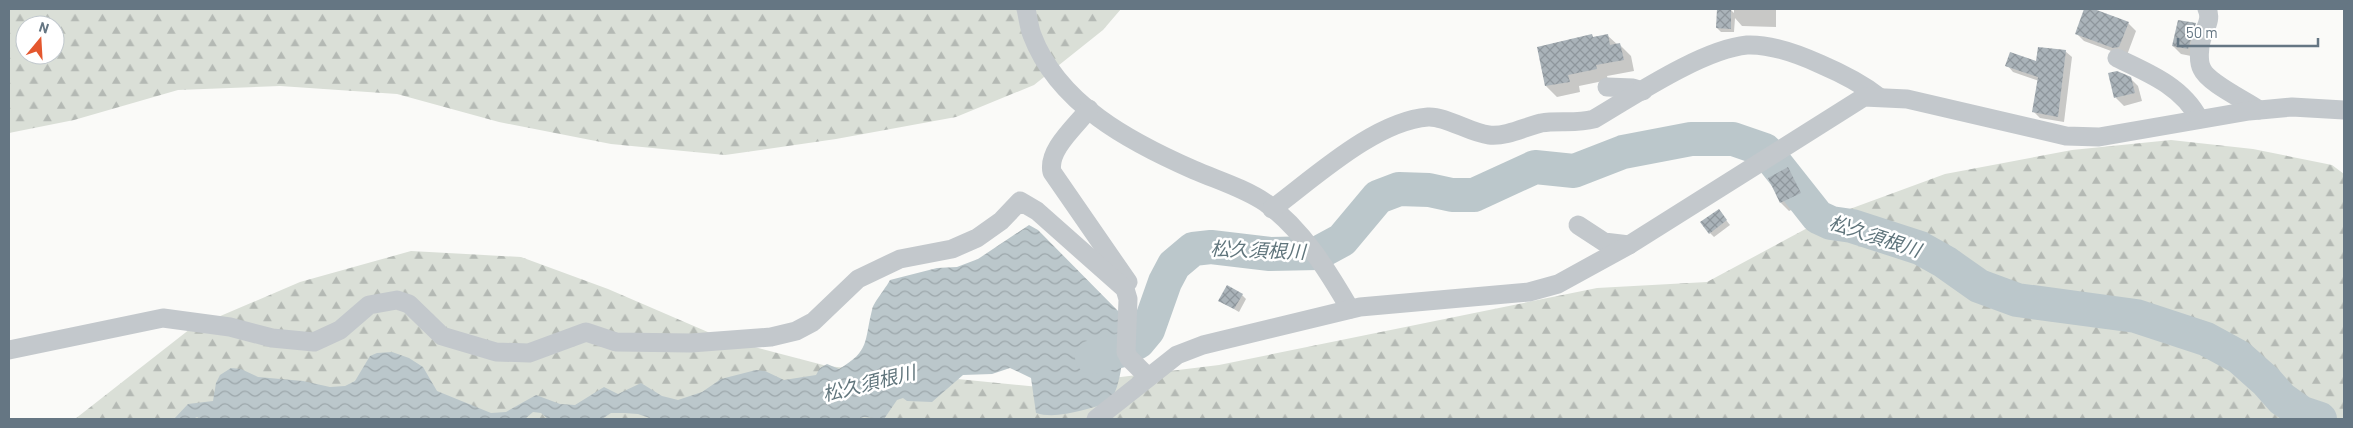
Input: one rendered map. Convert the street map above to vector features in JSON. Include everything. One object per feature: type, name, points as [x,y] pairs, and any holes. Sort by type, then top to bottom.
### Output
[{"type":"street","points":[[1026,9],[1032,34],[1042,55],[1067,91],[1089,110],[1149,149],[1253,195],[1283,216],[1334,282],[1350,309]]},
{"type":"street","points":[[2207,9],[2208,24],[2201,40],[2200,58],[2202,70],[2213,80],[2259,110]]},
{"type":"street","points":[[1272,208],[1370,137],[1415,119],[1432,117],[1479,133],[1496,135],[1543,123],[1594,119],[1706,57],[1748,45],[1794,53],[1850,77],[1879,97]]},
{"type":"street","points":[[2117,58],[2148,72],[2182,95],[2192,105],[2199,119]]},
{"type":"street","points":[[1607,86],[1633,88],[1642,91]]},
{"type":"street","points":[[1096,419],[1148,377],[1183,352],[1350,309],[1529,292],[1558,284],[1629,245],[1864,97],[1907,99],[2066,136],[2099,137],[2259,110],[2292,107],[2344,110]]},
{"type":"street","points":[[1089,110],[1060,145],[1051,163],[1052,172],[1129,284],[1127,293],[1126,352],[1129,358],[1148,377]]},
{"type":"street","points":[[9,350],[163,318],[230,327],[272,338],[314,342],[340,330],[369,305],[397,300],[408,304],[442,336],[496,352],[529,353],[586,332],[610,341],[641,343],[691,343],[771,337],[796,331],[813,322],[851,283],[865,275],[900,259],[952,249],[977,238],[1001,221],[1020,200],[1037,212],[1127,293]]},
{"type":"street","points":[[1578,225],[1604,242],[1629,245]]},
{"type":"green space","points":[[9,9],[1121,9],[1103,30],[1034,85],[956,117],[836,139],[725,155],[611,144],[499,122],[397,94],[280,86],[178,90],[74,120],[9,133]]},
{"type":"green space","points":[[2171,140],[2253,149],[2332,165],[2344,174],[2344,419],[75,419],[190,329],[300,282],[411,251],[521,257],[608,289],[724,339],[827,366],[1039,387],[1219,365],[1597,288],[1707,282],[1828,217],[1945,174],[2072,150]]},
{"type":"water","points":[[1029,225],[1038,230],[1123,316],[1121,371],[1110,403],[1063,414],[1045,415],[1036,413],[1031,378],[1010,368],[992,374],[963,375],[932,402],[907,401],[903,398],[897,400],[884,419],[864,417],[856,419],[652,419],[638,414],[611,413],[602,419],[548,419],[541,413],[533,412],[525,419],[200,419],[197,417],[193,419],[174,419],[188,404],[213,401],[216,383],[220,375],[231,368],[241,369],[258,377],[303,381],[330,387],[345,386],[355,381],[370,356],[377,353],[392,352],[409,358],[423,367],[437,391],[491,413],[506,412],[536,395],[560,404],[575,405],[604,387],[618,394],[641,383],[662,396],[678,400],[702,392],[721,379],[756,370],[765,371],[784,380],[816,375],[820,368],[827,364],[839,369],[849,363],[861,351],[873,307],[890,280],[937,268],[957,267],[978,259]]},
{"type":"building","points":[[1717,9],[1731,9],[1731,29],[1716,28]]},
{"type":"building","points":[[2084,9],[2094,9],[2129,22],[2119,47],[2113,48],[2075,34]]},
{"type":"building","points":[[2178,20],[2196,23],[2188,49],[2172,46]]},
{"type":"building","points":[[1592,34],[1593,37],[1608,34],[1610,45],[1620,43],[1624,60],[1596,65],[1597,69],[1568,75],[1570,82],[1545,86],[1537,47]]},
{"type":"building","points":[[2038,47],[2066,50],[2058,117],[2032,112],[2038,77],[2005,66],[2010,52],[2036,61]]},
{"type":"building","points":[[2117,71],[2131,77],[2135,93],[2114,98],[2108,73]]},
{"type":"building","points":[[1788,167],[1801,193],[1780,203],[1768,178]]},
{"type":"building","points":[[1719,209],[1727,220],[1709,234],[1700,222]]},
{"type":"building","points":[[1227,285],[1243,294],[1234,309],[1218,301]]},
{"type":"waterway","name":"松久須根川","points":[[1092,357],[1120,351],[1138,342],[1148,330],[1165,282],[1174,265],[1193,249],[1211,247],[1270,254],[1318,253],[1342,240],[1378,197],[1399,189],[1429,190],[1452,195],[1474,195],[1535,167],[1574,171],[1623,152],[1691,139],[1733,139],[1765,150],[1818,217],[1831,223],[1852,226],[1920,248],[1945,262],[1979,286],[2017,300],[2136,316],[2206,339],[2239,357],[2266,381],[2282,399],[2302,413],[2320,419]]}]
